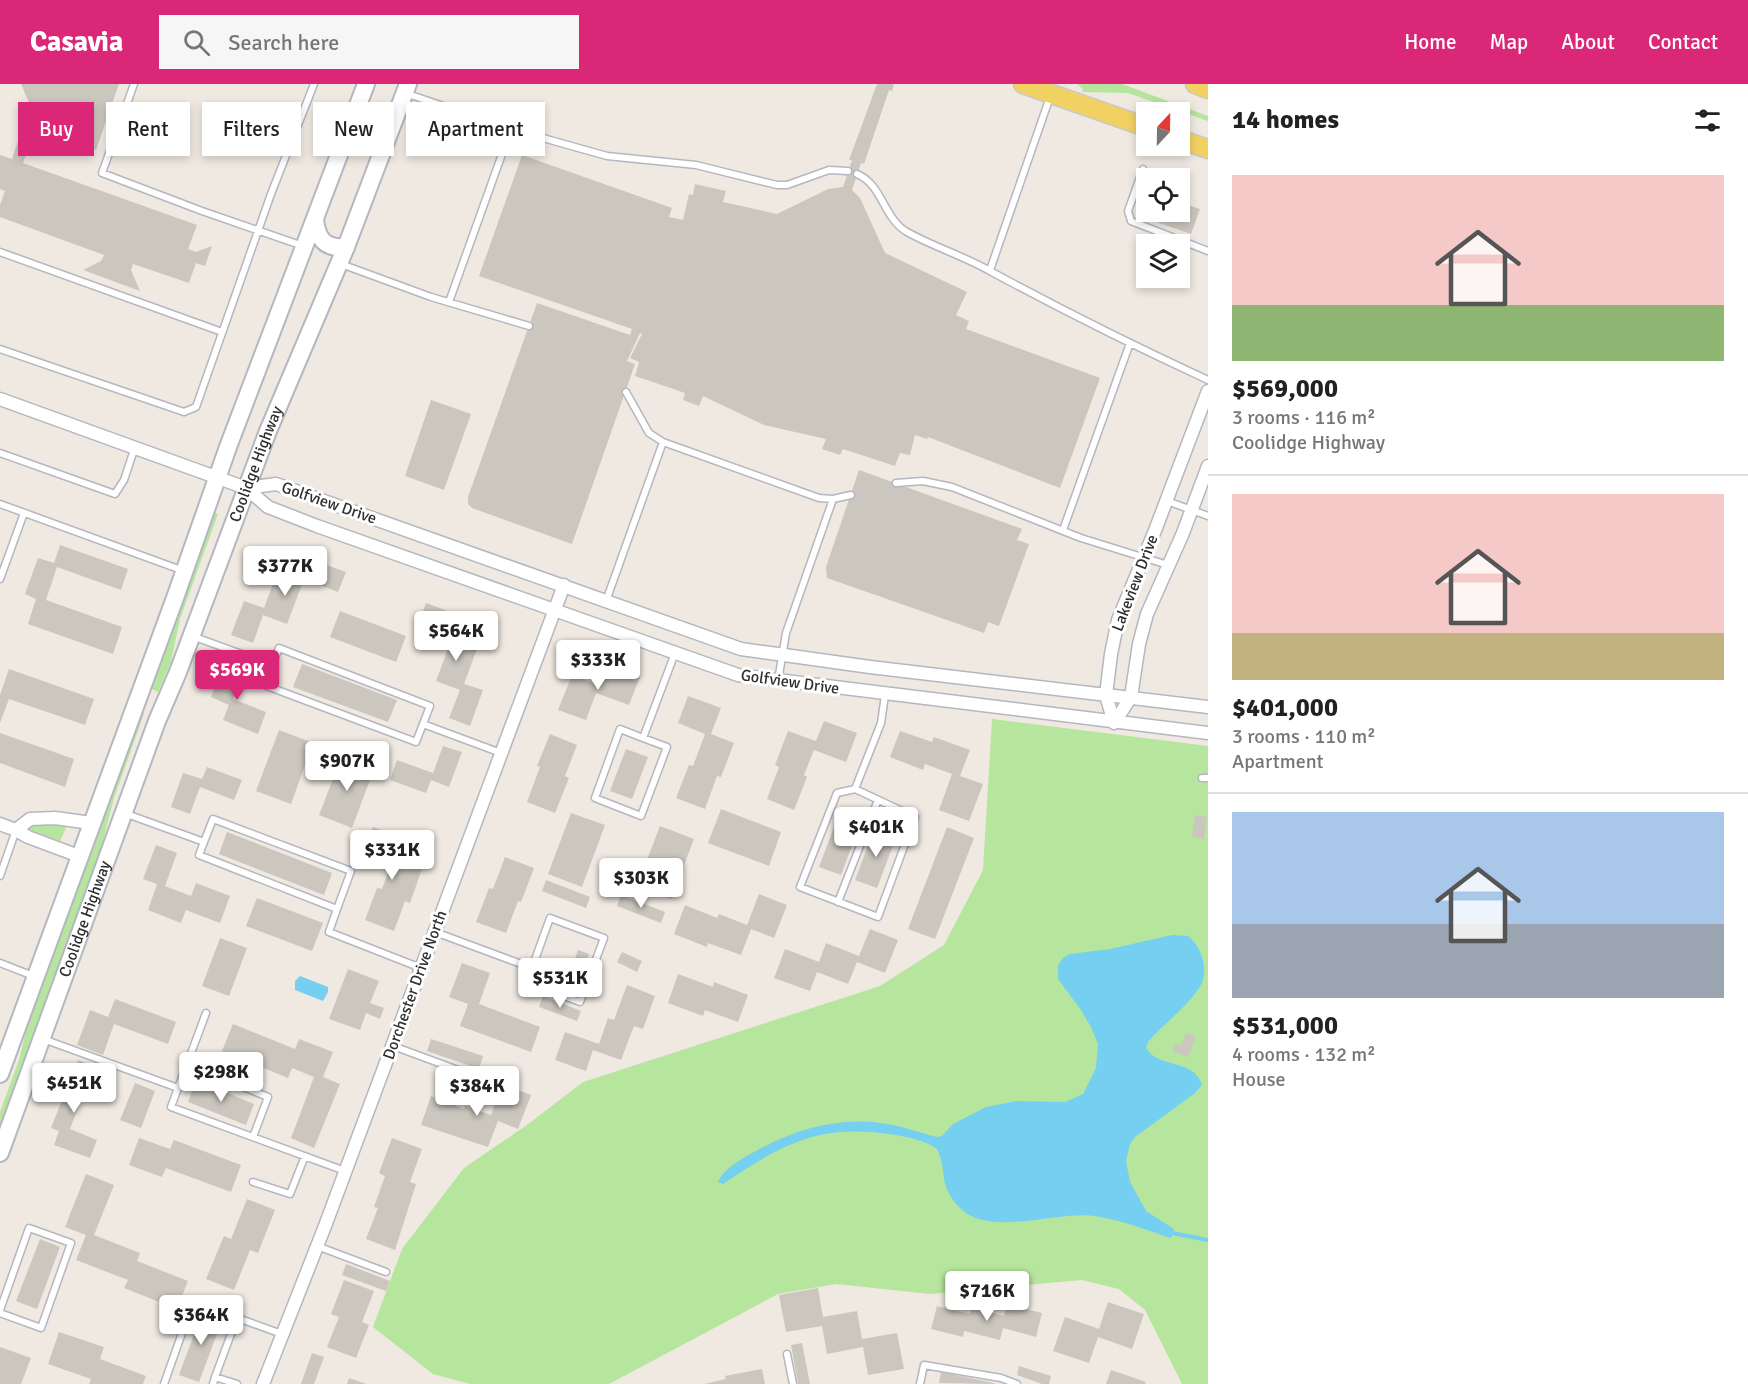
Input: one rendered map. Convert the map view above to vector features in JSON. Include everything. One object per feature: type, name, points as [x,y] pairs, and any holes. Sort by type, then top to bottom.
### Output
[{"type":"main road","name":"Coolidge Highway","points":[[0,1074],[271,331],[366,84]]},
{"type":"main road","points":[[1023,84],[1052,89],[1136,123]]},
{"type":"main road","points":[[1195,84],[1208,89]]},
{"type":"main road","name":"Coolidge Highway","points":[[0,1153],[157,721],[192,636],[276,411],[346,247],[407,88]]},
{"type":"main road","points":[[1190,143],[1208,149]]},
{"type":"main road","points":[[315,219],[317,234],[321,239],[332,246],[346,247]]},
{"type":"main road","points":[[137,699],[151,701],[157,706],[157,721]]},
{"type":"street","name":"Lakeview Drive","points":[[1114,723],[1106,695],[1118,620],[1167,501],[1208,392]]},
{"type":"street","points":[[0,399],[246,489]]},
{"type":"street","name":"Lakeview Drive","points":[[1114,723],[1131,697],[1142,629],[1208,466]]},
{"type":"street","name":"Golfview Drive","points":[[246,489],[276,484],[741,649],[1208,707]]},
{"type":"street","name":"Golfview Drive","points":[[246,489],[268,507],[738,675],[1208,733]]},
{"type":"street","name":"Dorchester Drive North","points":[[263,1384],[346,1171],[564,585]]},
{"type":"street","points":[[16,830],[30,819],[55,818],[91,823]]},
{"type":"street","points":[[0,824],[79,856]]},
{"type":"lane","points":[[134,84],[102,173],[202,212],[304,246]]},
{"type":"lane","points":[[0,349],[184,412],[196,408],[258,230],[314,84]]},
{"type":"lane","points":[[407,88],[443,102]]},
{"type":"lane","points":[[990,270],[1052,89]]},
{"type":"lane","points":[[545,138],[607,156],[696,165],[777,185],[788,185],[829,170],[848,171]]},
{"type":"lane","points":[[449,302],[502,156]]},
{"type":"lane","points":[[857,174],[868,181],[889,215],[903,230],[990,270],[1012,284],[1208,380]]},
{"type":"lane","points":[[1136,189],[1128,211],[1131,221],[1208,251]]},
{"type":"lane","points":[[0,252],[222,332]]},
{"type":"lane","points":[[339,263],[449,302],[528,326]]},
{"type":"lane","points":[[1063,530],[1130,343]]},
{"type":"lane","points":[[626,392],[649,433],[663,442],[819,498],[833,499],[851,495]]},
{"type":"lane","points":[[606,600],[663,442]]},
{"type":"lane","points":[[0,453],[115,494],[124,480],[135,447]]},
{"type":"lane","points":[[896,483],[923,481],[943,484],[1081,538],[1168,565]]},
{"type":"lane","points":[[778,681],[786,633],[833,499]]},
{"type":"lane","points":[[1167,501],[1208,516]]},
{"type":"lane","points":[[0,504],[184,571]]},
{"type":"lane","points":[[0,579],[24,513]]},
{"type":"lane","points":[[192,636],[272,665]]},
{"type":"lane","points":[[279,648],[430,706],[416,742],[265,685],[272,665],[279,648]]},
{"type":"lane","points":[[643,738],[675,653]]},
{"type":"lane","points":[[855,789],[881,723],[885,694]]},
{"type":"lane","points":[[423,724],[501,753]]},
{"type":"lane","points":[[620,729],[643,738],[667,747],[641,816],[595,798],[620,729]]},
{"type":"lane","points":[[855,789],[915,817],[878,917],[800,887],[837,794],[855,789]]},
{"type":"lane","points":[[838,902],[878,800]]},
{"type":"lane","points":[[124,813],[204,842]]},
{"type":"lane","points":[[337,909],[200,855],[213,819],[351,871],[329,932],[421,968]]},
{"type":"lane","points":[[0,876],[16,830]]},
{"type":"lane","points":[[550,918],[604,938],[580,1002],[526,982],[532,968],[550,918]]},
{"type":"lane","points":[[435,931],[532,968]]},
{"type":"lane","points":[[0,963],[36,977]]},
{"type":"lane","points":[[206,1013],[171,1107],[346,1171]]},
{"type":"lane","points":[[41,1039],[178,1088]]},
{"type":"lane","points":[[392,1046],[485,1080]]},
{"type":"lane","points":[[187,1064],[268,1097],[253,1137]]},
{"type":"lane","points":[[253,1182],[290,1194],[305,1156]]},
{"type":"lane","points":[[29,1228],[71,1243],[41,1328],[0,1312],[2,1299],[29,1228]]},
{"type":"lane","points":[[317,1246],[386,1272]]},
{"type":"lane","points":[[164,1384],[193,1302],[283,1335]]},
{"type":"lane","points":[[213,1384],[237,1318]]},
{"type":"lane","points":[[787,1354],[793,1384]]},
{"type":"lane","points":[[920,1384],[924,1365],[1001,1378],[1017,1384]]},
{"type":"lane","points":[[215,1377],[237,1384]]},
{"type":"green space","points":[[1077,84],[1122,84],[1170,102],[1154,102],[1128,93],[1082,92],[1083,89]]},
{"type":"green space","points":[[1190,109],[1208,116],[1208,121],[1190,115]]},
{"type":"green space","points":[[213,512],[218,514],[180,619],[171,662],[158,692],[150,688]]},
{"type":"green space","points":[[142,711],[144,714],[114,798],[97,864],[0,1130],[0,1112],[19,1060],[29,1018]]},
{"type":"green space","points":[[992,719],[1208,746],[1208,1384],[1182,1384],[1145,1310],[1119,1289],[1082,1280],[930,1294],[836,1284],[778,1294],[609,1384],[470,1384],[433,1374],[373,1327],[402,1249],[464,1168],[527,1125],[583,1082],[880,986],[944,945],[983,870]]},
{"type":"green space","points":[[61,824],[66,828],[60,841],[28,829],[31,825]]},
{"type":"water","points":[[1172,935],[1188,936],[1197,945],[1204,964],[1204,977],[1197,991],[1154,1035],[1146,1048],[1159,1059],[1192,1071],[1202,1085],[1195,1093],[1135,1137],[1130,1144],[1126,1161],[1130,1182],[1146,1211],[1174,1229],[1171,1238],[1095,1216],[1062,1216],[1006,1222],[973,1217],[960,1208],[948,1192],[937,1149],[908,1137],[889,1134],[841,1132],[820,1135],[782,1148],[723,1184],[718,1182],[729,1168],[740,1160],[787,1136],[820,1126],[871,1122],[894,1125],[937,1137],[942,1136],[953,1124],[986,1107],[1016,1101],[1065,1102],[1083,1094],[1096,1068],[1098,1044],[1081,1010],[1058,979],[1058,966],[1063,958],[1070,954],[1110,949]]},
{"type":"water","points":[[300,976],[328,987],[323,1001],[295,990],[295,981]]},
{"type":"building","points":[[21,84],[119,84],[113,102],[106,102],[106,121],[96,150],[94,149],[94,102],[29,102]]},
{"type":"building","points":[[877,84],[894,84],[892,91],[889,90],[864,164],[861,163],[852,190],[860,198],[885,253],[967,292],[956,315],[969,321],[966,329],[1100,378],[1060,488],[928,437],[927,439],[915,435],[910,455],[900,453],[895,466],[843,449],[840,455],[822,449],[826,439],[764,425],[703,396],[699,406],[683,400],[685,393],[635,376],[639,362],[630,358],[642,334],[640,333],[627,361],[635,364],[572,544],[472,508],[468,504],[468,497],[537,303],[630,335],[632,329],[479,276],[522,156],[672,208],[669,217],[683,220],[689,194],[693,195],[695,184],[726,191],[723,202],[777,214],[828,189],[843,187],[852,160],[849,160]]},
{"type":"building","points":[[18,141],[18,156],[25,156],[23,163],[197,225],[188,249],[196,252],[212,246],[205,266],[196,263],[189,283],[133,264],[131,270],[140,291],[83,270],[101,261],[104,255],[0,217],[0,205],[5,191],[0,189],[0,155],[12,159]]},
{"type":"building","points":[[1190,206],[1200,209],[1191,234],[1156,222],[1190,222]]},
{"type":"building","points":[[431,400],[471,414],[444,490],[405,476]]},
{"type":"building","points":[[859,470],[1022,529],[1017,540],[1029,544],[999,626],[988,622],[984,633],[827,578],[826,567]]},
{"type":"building","points":[[60,545],[128,569],[121,590],[57,567],[46,600],[122,627],[113,654],[28,624],[36,599],[25,594],[38,558],[54,563]]},
{"type":"building","points":[[310,559],[346,572],[338,592],[304,579],[287,624],[263,615],[253,643],[231,635],[244,601],[264,608],[281,563],[306,572]]},
{"type":"building","points":[[426,603],[461,616],[456,629],[481,638],[464,684],[483,690],[470,726],[449,718],[460,690],[436,681],[453,635],[419,622]]},
{"type":"building","points":[[340,611],[406,636],[396,662],[330,637]]},
{"type":"building","points":[[224,663],[244,671],[233,699],[266,712],[258,734],[223,720],[229,705],[211,697]]},
{"type":"building","points":[[302,664],[397,700],[388,722],[293,687]]},
{"type":"building","points":[[607,665],[640,677],[629,705],[596,693],[586,720],[558,710],[572,675],[599,685]]},
{"type":"building","points":[[9,669],[94,699],[85,725],[9,699],[0,723],[0,695]]},
{"type":"building","points":[[688,696],[721,708],[711,734],[734,743],[721,777],[717,776],[705,809],[676,798],[689,765],[693,766],[705,734],[678,723]]},
{"type":"building","points":[[824,721],[857,733],[846,762],[814,750],[804,775],[807,777],[794,810],[767,799],[779,767],[775,765],[788,731],[816,741]]},
{"type":"building","points":[[279,730],[313,743],[291,804],[256,791]]},
{"type":"building","points":[[900,731],[932,742],[934,737],[970,750],[960,776],[983,784],[969,821],[939,810],[952,774],[925,764],[923,770],[890,757]]},
{"type":"building","points":[[0,733],[74,759],[65,787],[0,763]]},
{"type":"building","points":[[550,734],[577,745],[565,776],[569,778],[555,813],[527,802],[540,767],[537,766]]},
{"type":"building","points":[[443,746],[462,752],[449,787],[431,780],[426,793],[390,780],[397,760],[433,773]]},
{"type":"building","points":[[626,749],[648,757],[632,799],[610,791]]},
{"type":"building","points":[[342,756],[374,769],[352,828],[319,815]]},
{"type":"building","points":[[207,767],[242,780],[234,800],[200,787],[190,814],[171,807],[183,773],[202,779]]},
{"type":"building","points":[[721,809],[781,832],[769,866],[708,843]]},
{"type":"building","points":[[571,813],[605,825],[582,887],[548,874]]},
{"type":"building","points":[[839,814],[861,822],[841,875],[819,867]]},
{"type":"building","points":[[1195,815],[1207,817],[1204,839],[1192,837]]},
{"type":"building","points":[[660,826],[694,839],[671,899],[637,886]]},
{"type":"building","points":[[373,827],[405,839],[399,857],[423,866],[410,903],[405,901],[394,931],[365,920],[377,888],[382,889],[394,856],[366,846]]},
{"type":"building","points":[[875,827],[897,835],[877,888],[855,880]]},
{"type":"building","points":[[947,827],[974,838],[935,939],[908,929]]},
{"type":"building","points":[[227,832],[332,873],[324,895],[219,854]]},
{"type":"building","points":[[156,845],[177,853],[165,886],[191,896],[196,883],[230,896],[220,923],[186,910],[181,923],[148,910],[157,884],[143,879]]},
{"type":"building","points":[[505,857],[534,868],[506,933],[476,922],[489,888],[493,889]]},
{"type":"building","points":[[546,880],[590,897],[586,908],[542,891]]},
{"type":"building","points":[[759,894],[787,905],[774,938],[751,929],[741,955],[708,943],[707,947],[674,934],[685,905],[717,918],[719,914],[747,925]]},
{"type":"building","points":[[621,895],[665,912],[661,923],[617,906]]},
{"type":"building","points":[[257,898],[323,923],[312,951],[246,926]]},
{"type":"building","points":[[870,929],[898,940],[885,973],[857,962],[848,984],[817,972],[810,991],[774,978],[785,949],[819,962],[826,943],[859,956]]},
{"type":"building","points":[[220,938],[247,948],[229,996],[202,986]]},
{"type":"building","points":[[578,950],[589,954],[576,987],[566,983]]},
{"type":"building","points":[[622,952],[642,961],[637,972],[617,962]]},
{"type":"building","points":[[462,963],[490,973],[479,1004],[540,1027],[531,1052],[460,1026],[468,1004],[449,997]]},
{"type":"building","points":[[348,969],[379,981],[370,1003],[384,1008],[380,1019],[366,1013],[360,1030],[329,1019]]},
{"type":"building","points":[[678,974],[713,987],[714,982],[748,995],[738,1022],[705,1010],[703,1016],[668,1003]]},
{"type":"building","points":[[627,985],[655,996],[643,1029],[634,1026],[621,1060],[593,1050],[586,1071],[555,1060],[565,1032],[599,1044],[608,1018],[614,1020]]},
{"type":"building","points":[[543,996],[581,1011],[577,1021],[539,1007]]},
{"type":"building","points":[[115,999],[176,1022],[168,1044],[114,1024],[103,1055],[77,1045],[90,1010],[108,1017]]},
{"type":"building","points":[[233,1024],[295,1049],[299,1039],[333,1052],[323,1077],[340,1084],[314,1148],[291,1138],[314,1077],[292,1068],[288,1078],[222,1051]]},
{"type":"building","points":[[1186,1033],[1196,1037],[1188,1057],[1172,1051],[1175,1044],[1181,1046]]},
{"type":"building","points":[[431,1039],[483,1056],[479,1069],[427,1051]]},
{"type":"building","points":[[78,1060],[94,1066],[70,1129],[97,1140],[90,1158],[54,1145],[59,1131],[51,1128]]},
{"type":"building","points":[[196,1080],[254,1104],[246,1125],[188,1102]]},
{"type":"building","points":[[135,1083],[155,1091],[141,1128],[120,1120]]},
{"type":"building","points":[[502,1084],[531,1095],[518,1129],[498,1121],[488,1147],[421,1125],[431,1096],[464,1109],[465,1106],[491,1115]]},
{"type":"building","points":[[139,1138],[170,1149],[174,1140],[241,1165],[231,1192],[166,1168],[162,1177],[129,1165]]},
{"type":"building","points":[[392,1138],[422,1149],[410,1182],[416,1184],[395,1250],[366,1239],[378,1208],[374,1207],[385,1176],[379,1173]]},
{"type":"building","points":[[86,1174],[114,1185],[94,1235],[140,1253],[137,1261],[188,1281],[177,1309],[124,1288],[128,1280],[76,1260],[86,1235],[65,1227]]},
{"type":"building","points":[[247,1199],[275,1210],[258,1253],[250,1250],[234,1290],[206,1279],[224,1236],[231,1239]]},
{"type":"building","points":[[40,1239],[60,1247],[37,1309],[16,1301]]},
{"type":"building","points":[[346,1264],[390,1281],[386,1291],[342,1275]]},
{"type":"building","points":[[344,1280],[374,1291],[362,1322],[369,1325],[356,1358],[327,1347],[339,1317],[331,1314]]},
{"type":"building","points":[[818,1288],[823,1317],[857,1311],[862,1339],[897,1333],[904,1369],[868,1375],[863,1347],[827,1354],[822,1326],[786,1332],[779,1295]]},
{"type":"building","points":[[1108,1302],[1144,1314],[1132,1349],[1098,1337],[1089,1363],[1053,1351],[1065,1317],[1099,1329]]},
{"type":"building","points":[[1007,1304],[1042,1313],[1036,1337],[1003,1328],[1000,1340],[964,1331],[963,1337],[931,1329],[937,1306],[970,1314],[972,1308],[1004,1316]]},
{"type":"building","points":[[203,1310],[223,1318],[199,1382],[179,1375]]},
{"type":"building","points":[[59,1332],[104,1347],[100,1359],[146,1376],[143,1384],[89,1384],[91,1379],[48,1364]]},
{"type":"building","points":[[802,1343],[810,1384],[798,1384],[791,1345]]},
{"type":"building","points":[[0,1347],[31,1358],[21,1384],[0,1384]]},
{"type":"building","points":[[312,1353],[324,1357],[314,1384],[301,1384]]},
{"type":"building","points":[[1019,1366],[1051,1376],[1049,1384],[1042,1384],[1017,1375]]},
{"type":"building","points":[[762,1369],[765,1384],[704,1384],[726,1379],[725,1376]]},
{"type":"building","points":[[1111,1370],[1146,1382],[1145,1384],[1106,1384]]},
{"type":"building","points":[[941,1372],[994,1383],[994,1384],[939,1383]]},
{"type":"building","points":[[349,1378],[366,1384],[347,1384]]},
{"type":"waterway","points":[[1172,1233],[1208,1240]]}]
